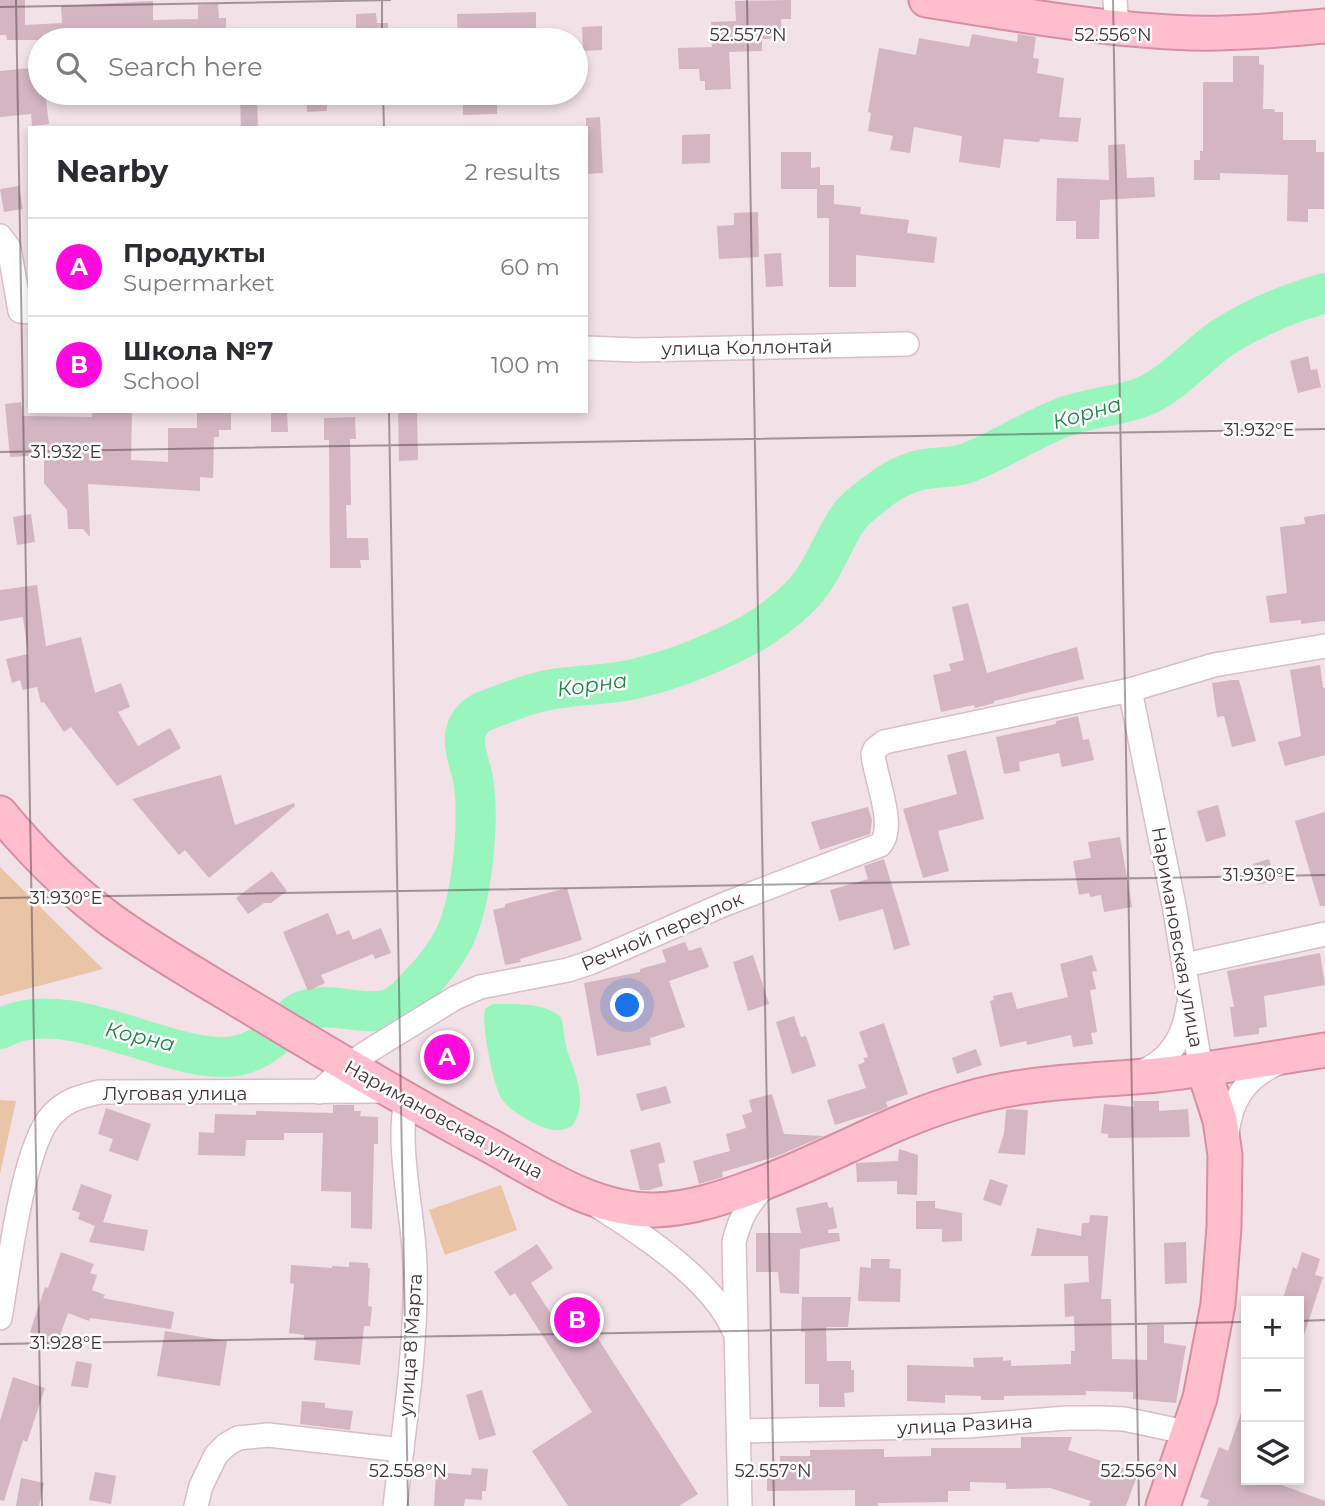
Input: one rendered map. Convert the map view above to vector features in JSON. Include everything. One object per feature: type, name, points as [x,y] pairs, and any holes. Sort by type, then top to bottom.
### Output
[{"type":"street","points":[[926,0],[1116,14],[1204,33],[1325,26]]},
{"type":"street","points":[[0,236],[9,247],[20,312],[28,312]]},
{"type":"street","name":"улица Коллонтай","points":[[588,348],[907,344]]},
{"type":"street","points":[[1130,690],[1214,665],[1325,646]]},
{"type":"street","name":"Речной переулок","points":[[347,1066],[455,998],[480,987],[568,970],[592,962],[735,900],[880,845],[885,839],[887,824],[873,754],[884,742],[1130,690]]},
{"type":"street","name":"Наримановская улица","points":[[576,1192],[613,1205],[655,1210],[700,1204],[770,1180],[905,1121],[964,1099],[1010,1089],[1204,1070],[1198,1052],[1185,965],[1130,690]]},
{"type":"street","name":"Наримановская улица","points":[[0,813],[32,851],[73,889],[110,919],[157,951],[398,1096],[576,1192],[645,1237],[673,1259],[719,1305],[736,1335]]},
{"type":"street","points":[[1185,965],[1325,934]]},
{"type":"street","points":[[1127,1077],[1151,1068],[1168,1056],[1184,1026],[1189,994]]},
{"type":"street","points":[[1225,1155],[1220,1120],[1204,1070],[1310,1052]]},
{"type":"street","points":[[1163,1506],[1190,1433],[1208,1366],[1218,1304],[1228,1120],[1240,1092],[1259,1072],[1310,1052]]},
{"type":"street","points":[[319,1093],[347,1066]]},
{"type":"street","name":"Луговая улица","points":[[0,1318],[35,1143],[50,1117],[70,1099],[99,1092],[398,1096]]},
{"type":"street","name":"улица 8 Марта","points":[[396,1506],[415,1305],[414,1244],[398,1096]]},
{"type":"street","name":"Наримановская улица","points":[[740,1506],[734,1242],[746,1206],[770,1180]]},
{"type":"street","name":"улица Разина","points":[[739,1431],[967,1426],[1078,1418],[1124,1419],[1190,1433]]},
{"type":"street","points":[[196,1506],[201,1486],[216,1455],[238,1438],[268,1435],[402,1450]]},
{"type":"shaded area","points":[[0,867],[103,969],[0,996]]},
{"type":"shaded area","points":[[493,1004],[538,1006],[561,1017],[566,1046],[579,1088],[580,1107],[572,1126],[558,1130],[543,1127],[518,1114],[501,1098],[491,1067],[484,1017],[485,1009]]},
{"type":"shaded area","points":[[0,1100],[16,1101],[0,1174]]},
{"type":"shaded area","points":[[501,1185],[517,1230],[445,1255],[429,1210]]},
{"type":"building","points":[[0,0],[25,0],[25,25],[62,23],[61,6],[153,1],[153,20],[198,19],[198,5],[218,4],[219,18],[226,18],[226,28],[28,28],[28,40],[7,40],[6,35],[0,35]]},
{"type":"building","points":[[791,0],[791,19],[781,19],[782,38],[762,39],[762,51],[729,52],[731,89],[705,90],[705,81],[700,81],[699,69],[679,69],[678,48],[712,47],[711,22],[736,21],[735,1]]},
{"type":"building","points":[[536,12],[536,28],[458,28],[457,14]]},
{"type":"building","points":[[376,13],[377,23],[388,23],[388,28],[356,28],[356,14]]},
{"type":"building","points":[[602,26],[602,50],[588,51],[588,28],[582,27]]},
{"type":"building","points":[[972,34],[1017,42],[1018,34],[1036,37],[1033,58],[1039,59],[1037,73],[1064,78],[1059,117],[1081,118],[1078,142],[1004,139],[1000,168],[959,162],[962,136],[914,127],[910,153],[890,150],[893,136],[868,131],[871,113],[868,112],[879,48],[916,55],[919,38],[969,47]]},
{"type":"building","points":[[1233,56],[1259,56],[1259,64],[1264,65],[1263,109],[1283,112],[1283,140],[1316,140],[1316,152],[1324,152],[1324,209],[1308,209],[1308,222],[1287,221],[1288,175],[1220,173],[1220,180],[1194,180],[1194,160],[1200,160],[1200,151],[1203,151],[1203,82],[1233,82]]},
{"type":"building","points":[[28,68],[28,105],[47,105],[49,124],[32,126],[31,114],[0,117],[0,71]]},
{"type":"building","points":[[240,105],[257,105],[258,126],[241,126]]},
{"type":"building","points":[[307,105],[327,105],[327,111],[307,112]]},
{"type":"building","points":[[463,105],[497,105],[497,114],[463,115]]},
{"type":"building","points":[[600,117],[603,173],[588,174],[586,118]]},
{"type":"building","points":[[710,134],[710,163],[682,164],[682,135]]},
{"type":"building","points":[[1125,144],[1127,178],[1154,177],[1155,197],[1100,200],[1099,239],[1076,239],[1076,221],[1056,221],[1057,178],[1109,180],[1108,145]]},
{"type":"building","points":[[781,152],[811,152],[811,168],[820,167],[820,185],[834,185],[834,204],[861,207],[860,214],[909,220],[907,233],[937,237],[934,263],[856,255],[856,287],[829,287],[829,218],[817,218],[817,189],[781,189]]},
{"type":"building","points":[[19,186],[23,209],[4,212],[0,189]]},
{"type":"building","points":[[758,212],[759,257],[719,259],[717,226],[734,225],[734,213]]},
{"type":"building","points":[[781,253],[783,286],[766,287],[764,254]]},
{"type":"building","points":[[1308,356],[1311,370],[1317,369],[1321,387],[1298,393],[1290,361]]},
{"type":"building","points":[[21,402],[23,416],[92,417],[92,413],[132,413],[131,460],[168,462],[168,428],[197,428],[197,413],[231,413],[231,430],[219,430],[219,437],[214,437],[213,478],[200,477],[200,491],[88,484],[90,537],[83,529],[68,529],[67,510],[44,483],[44,455],[10,457],[5,404]]},
{"type":"building","points":[[271,413],[287,413],[288,432],[271,432]]},
{"type":"building","points":[[398,413],[417,413],[418,460],[399,461]]},
{"type":"building","points":[[355,417],[356,439],[350,439],[351,505],[346,505],[347,538],[368,538],[369,560],[360,560],[361,568],[330,568],[329,440],[324,440],[324,418]]},
{"type":"building","points":[[31,514],[35,542],[17,545],[13,517]]},
{"type":"building","points":[[1325,514],[1325,621],[1301,624],[1301,620],[1270,623],[1266,596],[1287,593],[1280,527],[1305,524],[1304,517]]},
{"type":"building","points":[[37,585],[46,646],[81,637],[95,693],[121,683],[130,707],[118,712],[138,746],[170,728],[181,748],[117,786],[71,727],[64,732],[44,702],[41,703],[37,687],[23,690],[20,680],[12,683],[6,659],[28,654],[23,617],[0,621],[0,590]]},
{"type":"building","points":[[968,603],[987,673],[1077,647],[1084,679],[975,708],[974,705],[941,712],[933,675],[951,671],[949,664],[964,660],[952,607]]},
{"type":"building","points":[[1320,665],[1323,688],[1325,687],[1325,755],[1285,766],[1278,742],[1301,736],[1290,670]]},
{"type":"building","points":[[1239,680],[1256,741],[1232,747],[1224,716],[1217,717],[1212,683]]},
{"type":"building","points":[[1078,716],[1083,740],[1089,739],[1094,760],[1062,767],[1059,753],[1019,762],[1020,771],[1004,774],[996,737],[1056,724],[1056,721]]},
{"type":"building","points":[[966,750],[984,819],[938,831],[949,871],[923,878],[903,809],[957,794],[947,755]]},
{"type":"building","points":[[221,775],[235,825],[294,803],[295,806],[209,878],[185,850],[179,855],[132,799]]},
{"type":"building","points":[[1218,805],[1226,836],[1206,842],[1197,811]]},
{"type":"building","points":[[868,807],[872,820],[870,834],[820,850],[811,822]]},
{"type":"building","points":[[1325,812],[1325,906],[1320,906],[1295,821]]},
{"type":"building","points":[[1120,837],[1132,907],[1104,912],[1101,895],[1079,895],[1073,861],[1091,858],[1088,842]]},
{"type":"building","points":[[884,859],[910,945],[894,950],[883,909],[839,921],[830,890],[868,879],[864,866]]},
{"type":"building","points":[[1269,859],[1275,880],[1258,885],[1253,864]]},
{"type":"building","points":[[272,871],[287,891],[271,903],[264,903],[248,914],[236,898]]},
{"type":"building","points":[[567,888],[582,940],[505,965],[493,910],[505,907],[505,904]]},
{"type":"building","points":[[328,913],[337,935],[349,930],[353,940],[381,928],[391,953],[375,959],[373,954],[321,975],[325,983],[308,991],[283,932]]},
{"type":"building","points":[[685,942],[689,951],[701,947],[709,967],[669,981],[685,1027],[650,1038],[651,1045],[597,1056],[584,983],[640,972],[640,969],[666,962],[662,950]]},
{"type":"building","points":[[1320,953],[1325,985],[1264,996],[1267,1027],[1259,1028],[1259,1034],[1234,1037],[1230,1007],[1234,1007],[1227,971]]},
{"type":"building","points":[[753,955],[769,1004],[748,1011],[733,962]]},
{"type":"building","points":[[1092,955],[1097,971],[1092,972],[1096,989],[1090,990],[1097,1032],[1091,1033],[1093,1044],[1073,1047],[1071,1035],[1027,1045],[1026,1041],[1000,1047],[990,1001],[994,1000],[993,996],[1012,992],[1017,1009],[1068,997],[1060,964]]},
{"type":"building","points":[[794,1016],[801,1037],[806,1036],[816,1066],[792,1074],[776,1022]]},
{"type":"building","points":[[884,1023],[908,1094],[886,1102],[888,1107],[835,1125],[827,1100],[866,1088],[858,1065],[865,1062],[863,1058],[868,1057],[859,1032]]},
{"type":"building","points":[[452,1032],[472,1045],[466,1055],[472,1059],[459,1080],[424,1059],[438,1036],[446,1041]]},
{"type":"building","points":[[976,1049],[982,1065],[957,1074],[952,1058]]},
{"type":"building","points":[[666,1086],[671,1103],[641,1111],[636,1094]]},
{"type":"building","points":[[772,1094],[784,1134],[824,1136],[775,1157],[722,1172],[723,1177],[699,1184],[693,1161],[730,1151],[726,1134],[746,1128],[742,1115],[752,1112],[749,1100]]},
{"type":"building","points":[[1133,1101],[1159,1101],[1159,1111],[1188,1109],[1190,1137],[1108,1138],[1108,1134],[1101,1133],[1104,1104],[1134,1107]]},
{"type":"building","points":[[333,1105],[354,1105],[354,1111],[361,1111],[360,1116],[378,1117],[378,1144],[374,1144],[372,1229],[351,1228],[351,1192],[321,1191],[323,1133],[284,1133],[284,1140],[246,1140],[245,1156],[198,1155],[199,1132],[214,1133],[215,1114],[256,1115],[256,1111],[333,1113]]},
{"type":"building","points":[[106,1108],[151,1124],[138,1161],[109,1151],[113,1139],[98,1134]]},
{"type":"building","points":[[1006,1110],[1028,1110],[1025,1155],[998,1153],[1004,1133]]},
{"type":"building","points":[[660,1142],[665,1162],[658,1164],[663,1186],[640,1190],[630,1150]]},
{"type":"building","points":[[899,1149],[918,1155],[917,1195],[897,1194],[897,1181],[857,1182],[856,1163],[898,1161]]},
{"type":"building","points":[[990,1179],[1008,1185],[1001,1206],[983,1200]]},
{"type":"building","points":[[81,1184],[112,1195],[103,1222],[148,1230],[144,1251],[89,1242],[95,1226],[78,1219],[80,1213],[72,1210]]},
{"type":"building","points":[[916,1201],[935,1201],[935,1208],[962,1213],[962,1241],[942,1242],[942,1229],[916,1229]]},
{"type":"building","points":[[827,1202],[829,1208],[833,1207],[837,1228],[828,1230],[828,1233],[839,1233],[840,1241],[800,1249],[799,1294],[780,1293],[778,1272],[756,1272],[756,1233],[801,1233],[796,1208]]},
{"type":"building","points":[[1090,1215],[1108,1216],[1101,1299],[1111,1299],[1112,1359],[1147,1360],[1147,1325],[1164,1325],[1164,1343],[1186,1346],[1176,1403],[1133,1399],[1133,1392],[1086,1391],[1086,1395],[1004,1396],[1004,1400],[945,1395],[945,1403],[907,1401],[907,1365],[974,1367],[973,1358],[1003,1357],[1003,1361],[1011,1360],[1011,1366],[1071,1364],[1071,1351],[1075,1351],[1074,1316],[1065,1317],[1064,1284],[1089,1282],[1088,1256],[1031,1256],[1037,1228],[1081,1236],[1082,1223],[1089,1223]]},
{"type":"building","points":[[1186,1242],[1187,1283],[1165,1284],[1164,1243]]},
{"type":"building","points":[[537,1244],[553,1268],[531,1283],[555,1320],[577,1306],[698,1494],[679,1506],[568,1506],[532,1451],[592,1412],[515,1293],[510,1296],[494,1272]]},
{"type":"building","points":[[61,1252],[94,1264],[90,1273],[97,1275],[92,1290],[105,1295],[103,1298],[174,1312],[171,1329],[90,1318],[89,1321],[68,1313],[56,1347],[33,1339],[35,1334],[30,1332],[45,1287],[48,1288]]},
{"type":"building","points":[[1302,1252],[1320,1259],[1315,1275],[1323,1277],[1304,1335],[1304,1296],[1284,1296],[1293,1267],[1297,1269]]},
{"type":"building","points":[[871,1259],[890,1259],[889,1268],[901,1269],[900,1302],[858,1301],[860,1267],[871,1268]]},
{"type":"building","points":[[349,1262],[368,1263],[370,1268],[368,1306],[372,1307],[370,1326],[364,1326],[360,1365],[314,1360],[316,1341],[304,1340],[304,1335],[289,1333],[294,1284],[290,1283],[291,1265],[332,1268],[349,1267]]},
{"type":"building","points":[[802,1297],[851,1297],[848,1327],[826,1327],[827,1361],[851,1361],[851,1370],[854,1370],[854,1392],[844,1393],[845,1407],[819,1407],[819,1384],[805,1384],[805,1332],[801,1332]]},
{"type":"building","points":[[165,1331],[227,1341],[220,1386],[157,1376]]},
{"type":"building","points":[[76,1361],[92,1364],[88,1388],[71,1386]]},
{"type":"building","points":[[13,1377],[45,1388],[27,1442],[23,1440],[4,1501],[0,1500],[0,1421]]},
{"type":"building","points":[[482,1390],[496,1435],[479,1440],[466,1395]]},
{"type":"building","points":[[302,1401],[325,1403],[325,1408],[353,1411],[350,1430],[300,1424]]},
{"type":"building","points":[[1241,1413],[1241,1485],[1282,1485],[1325,1501],[1325,1506],[1207,1506],[1209,1500],[1200,1497],[1219,1447],[1228,1451]]},
{"type":"building","points":[[1021,1437],[1072,1437],[1068,1450],[1138,1473],[1126,1506],[1089,1506],[1091,1501],[1050,1488],[1006,1489],[1006,1483],[970,1482],[970,1491],[948,1491],[948,1502],[878,1503],[878,1506],[855,1506],[855,1490],[767,1491],[767,1465],[780,1465],[780,1456],[810,1456],[810,1450],[884,1449],[884,1457],[931,1456],[931,1448],[1021,1448]]},
{"type":"building","points":[[472,1468],[488,1469],[486,1491],[482,1491],[482,1500],[465,1499],[464,1506],[434,1506],[436,1472],[471,1475]]},
{"type":"building","points":[[95,1472],[116,1476],[111,1504],[89,1500]]},
{"type":"building","points":[[21,1478],[44,1483],[39,1506],[16,1506]]},
{"type":"waterway","name":"Корна","points":[[0,1029],[25,1020],[53,1019],[83,1023],[173,1049],[227,1057],[242,1055],[262,1046],[302,1011],[327,1007],[381,1011],[396,1006],[428,975],[442,957],[454,938],[465,904],[473,863],[476,821],[473,777],[466,752],[465,735],[476,716],[491,708],[546,690],[619,682],[651,675],[692,661],[743,638],[779,614],[804,592],[821,568],[849,517],[889,483],[920,470],[964,464],[1064,417],[1147,395],[1167,383],[1222,338],[1246,324],[1298,301],[1325,293]]},
{"type":"place","name":"Продукты","points":[[447,1057]]},
{"type":"place","name":"Школа №7","points":[[577,1320]]}]
